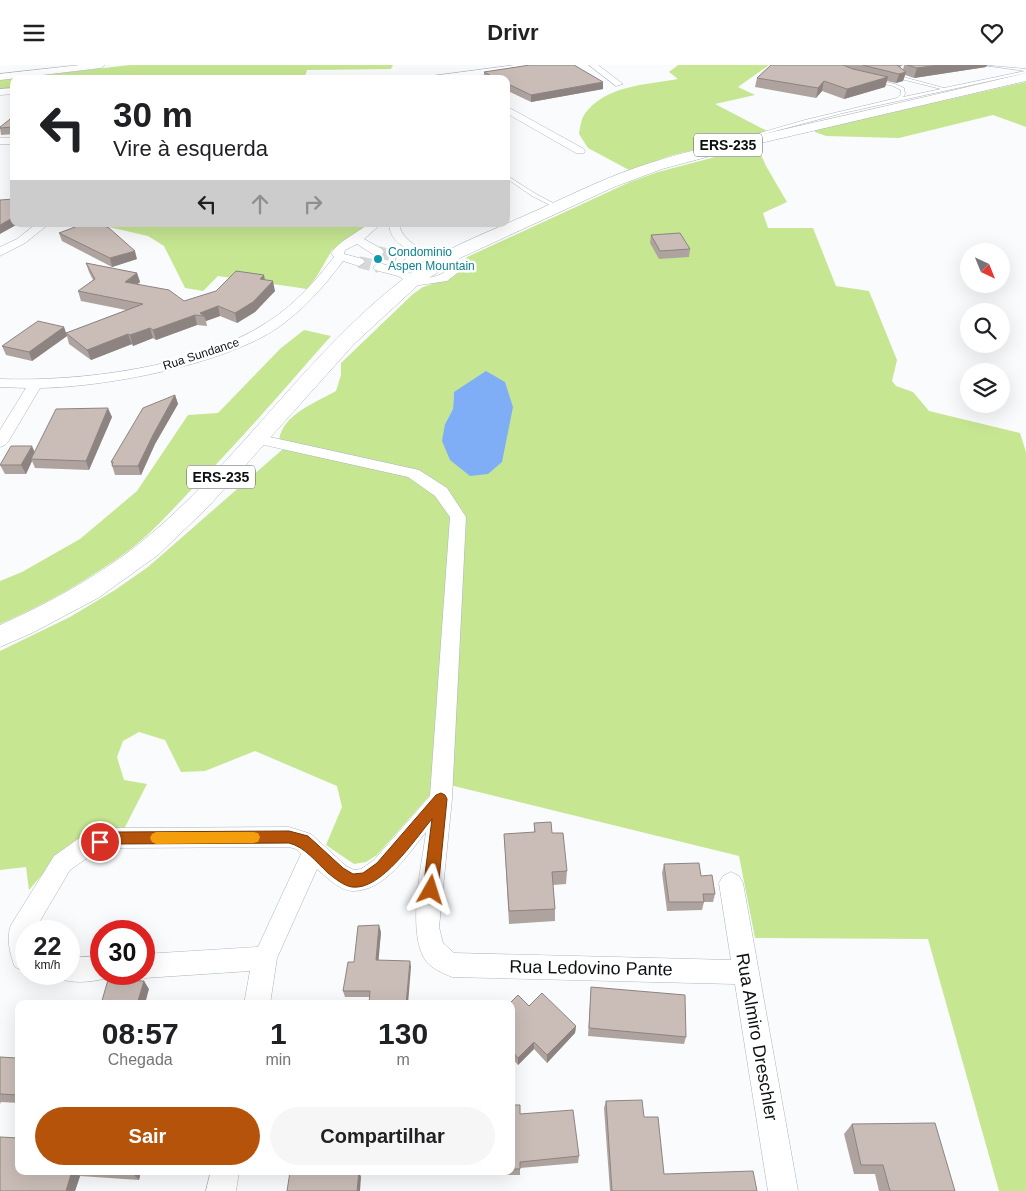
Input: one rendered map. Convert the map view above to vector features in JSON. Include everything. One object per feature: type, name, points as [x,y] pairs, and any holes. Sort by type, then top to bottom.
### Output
[{"type":"main road","name":"ERS-235","points":[[510,227],[642,171],[719,147],[1026,77]]},
{"type":"main road","name":"ERS-235","points":[[0,637],[76,599],[138,557],[167,533],[342,344],[408,276],[433,258],[509,227]]},
{"type":"street","points":[[39,72],[49,65]]},
{"type":"street","points":[[16,75],[101,65]]},
{"type":"street","points":[[468,75],[533,65]]},
{"type":"street","points":[[593,65],[619,84]]},
{"type":"street","points":[[510,111],[580,151]]},
{"type":"street","points":[[0,252],[21,241],[39,227]]},
{"type":"street","points":[[372,227],[357,239],[378,251]]},
{"type":"street","points":[[394,227],[395,232],[402,241],[433,258]]},
{"type":"street","name":"Rua Sundance","points":[[0,383],[35,385],[102,380],[137,373],[230,347],[253,337],[285,316],[312,292],[340,257],[337,253],[340,249],[357,239]]},
{"type":"street","points":[[340,257],[359,262]]},
{"type":"street","points":[[397,257],[433,258]]},
{"type":"street","points":[[408,276],[404,266],[433,258]]},
{"type":"street","points":[[379,267],[408,276]]},
{"type":"street","points":[[0,442],[35,385]]},
{"type":"street","points":[[28,920],[62,863],[86,846],[115,838],[289,837],[304,841],[338,873],[352,881],[366,879],[382,867],[441,799],[458,517],[441,492],[413,473],[256,439]]},
{"type":"street","name":"Rua Ledovino Pante","points":[[441,799],[427,927],[430,946],[438,958],[452,965],[745,972]]},
{"type":"street","points":[[257,1000],[265,958],[314,851]]},
{"type":"street","name":"Rua Almiro Dreschler","points":[[731,883],[783,1191]]},
{"type":"street","points":[[155,965],[265,958]]},
{"type":"street","points":[[221,1191],[224,1175]]},
{"type":"lane","points":[[886,65],[902,78],[947,89]]},
{"type":"lane","points":[[984,65],[1026,71]]},
{"type":"lane","points":[[898,73],[903,69]]},
{"type":"lane","points":[[719,147],[772,130],[1026,71]]},
{"type":"lane","points":[[864,78],[883,81],[903,89],[904,94],[899,99]]},
{"type":"lane","points":[[510,179],[534,195],[558,207]]},
{"type":"green space","points":[[130,65],[393,65],[391,69],[307,70],[305,75],[43,75]]},
{"type":"green space","points":[[678,65],[769,65],[738,87],[755,95],[715,104],[769,132],[673,155],[629,170],[588,148],[579,134],[583,117],[593,105],[615,92],[627,88],[678,79],[669,72]]},
{"type":"green space","points":[[10,79],[10,89],[0,90],[0,80]]},
{"type":"green space","points":[[1026,82],[1026,127],[993,115],[899,138],[826,136],[815,132],[815,130]]},
{"type":"green space","points":[[757,146],[766,166],[787,202],[763,213],[768,228],[813,228],[836,286],[869,291],[897,360],[892,381],[896,386],[913,392],[929,411],[1020,433],[1026,452],[1026,1191],[999,1191],[928,939],[755,938],[739,856],[450,785],[462,517],[432,481],[279,440],[282,431],[293,416],[336,391],[341,375],[341,363],[413,294],[423,287],[453,277],[460,264],[467,257],[630,182],[658,172]],"holes":[[[454,392],[471,476],[445,424],[453,409]]]},
{"type":"green space","points":[[109,227],[364,227],[332,250],[307,289],[218,276],[203,291],[185,288],[164,246],[148,236]]},
{"type":"green space","points":[[304,330],[331,336],[245,433],[153,530],[128,551],[82,582],[0,624],[0,581],[22,572],[80,539],[137,491],[188,415],[218,413],[281,348]]},
{"type":"green space","points":[[283,449],[411,477],[437,494],[446,505],[450,518],[430,795],[377,855],[366,862],[354,864],[326,845],[342,807],[337,786],[255,751],[205,771],[181,772],[165,740],[139,732],[123,741],[117,757],[124,780],[147,784],[122,833],[59,855],[29,890],[26,867],[0,870],[0,651],[70,617],[115,590],[148,567]]},
{"type":"water","points":[[486,371],[505,382],[513,407],[502,462],[488,474],[470,476],[450,460],[442,441],[445,424],[453,409],[454,392]]},
{"type":"building","points":[[530,65],[574,65],[603,82],[531,95],[510,85],[510,75],[490,75],[484,72]]},
{"type":"building","points":[[771,65],[843,65],[888,77],[847,89],[824,81],[818,88],[757,78]]},
{"type":"building","points":[[862,65],[897,65],[906,72],[899,74]]},
{"type":"building","points":[[907,65],[939,65],[917,68]]},
{"type":"building","points":[[10,119],[10,127],[0,127]]},
{"type":"building","points":[[10,199],[10,219],[0,225],[0,200]]},
{"type":"building","points":[[75,227],[107,227],[135,251],[110,258],[59,233]]},
{"type":"building","points":[[680,233],[690,249],[660,251],[651,235]]},
{"type":"building","points":[[86,263],[137,273],[125,282],[169,290],[184,301],[216,291],[236,271],[264,275],[260,279],[273,281],[253,302],[235,313],[218,306],[200,313],[204,316],[195,315],[153,330],[150,328],[128,334],[87,350],[66,333],[143,304],[78,291],[95,279]]},
{"type":"building","points":[[38,321],[64,327],[29,352],[2,346]]},
{"type":"building","points":[[175,395],[138,466],[112,466],[113,462],[111,462],[143,408]]},
{"type":"building","points":[[108,408],[86,461],[31,459],[56,409]]},
{"type":"building","points":[[11,446],[32,446],[21,465],[0,465]]},
{"type":"building","points":[[551,822],[552,833],[563,833],[567,871],[552,872],[555,909],[509,911],[504,834],[535,832],[534,823]]},
{"type":"building","points":[[699,863],[701,876],[712,875],[715,894],[703,894],[704,902],[669,902],[664,864]]},
{"type":"building","points":[[379,925],[376,960],[410,961],[406,1000],[369,1000],[370,991],[343,991],[348,962],[354,962],[358,926]]},
{"type":"building","points":[[107,985],[143,985],[138,1000],[102,1000]]},
{"type":"building","points":[[591,987],[685,995],[686,1037],[589,1028]]},
{"type":"building","points":[[542,993],[576,1026],[547,1055],[534,1042],[518,1058],[515,1055],[515,1000],[513,1000],[518,995],[529,1006]]},
{"type":"building","points":[[0,1057],[15,1058],[15,1095],[0,1094]]},
{"type":"building","points":[[642,1100],[644,1117],[658,1117],[664,1174],[753,1171],[757,1191],[612,1191],[606,1101]]},
{"type":"building","points":[[515,1105],[520,1105],[520,1114],[573,1110],[579,1156],[520,1162],[520,1169],[515,1169]]},
{"type":"building","points":[[935,1123],[955,1191],[890,1191],[883,1165],[861,1165],[852,1124]]},
{"type":"building","points":[[0,1137],[15,1138],[15,1175],[71,1175],[66,1191],[0,1191]]},
{"type":"building","points":[[290,1175],[359,1175],[357,1191],[287,1191]]},
{"type":"tunnel","points":[[378,252],[397,257]]},
{"type":"tunnel","points":[[359,262],[379,267]]},
{"type":"slow traffic","points":[[156,838],[253,837]]},
{"type":"place","name":"Condominio Aspen Mountain","points":[[378,259]]},
{"type":"route","points":[[100,842],[115,838],[289,837],[304,841],[338,873],[352,881],[366,879],[382,867],[409,833],[441,799],[431,890]]}]
